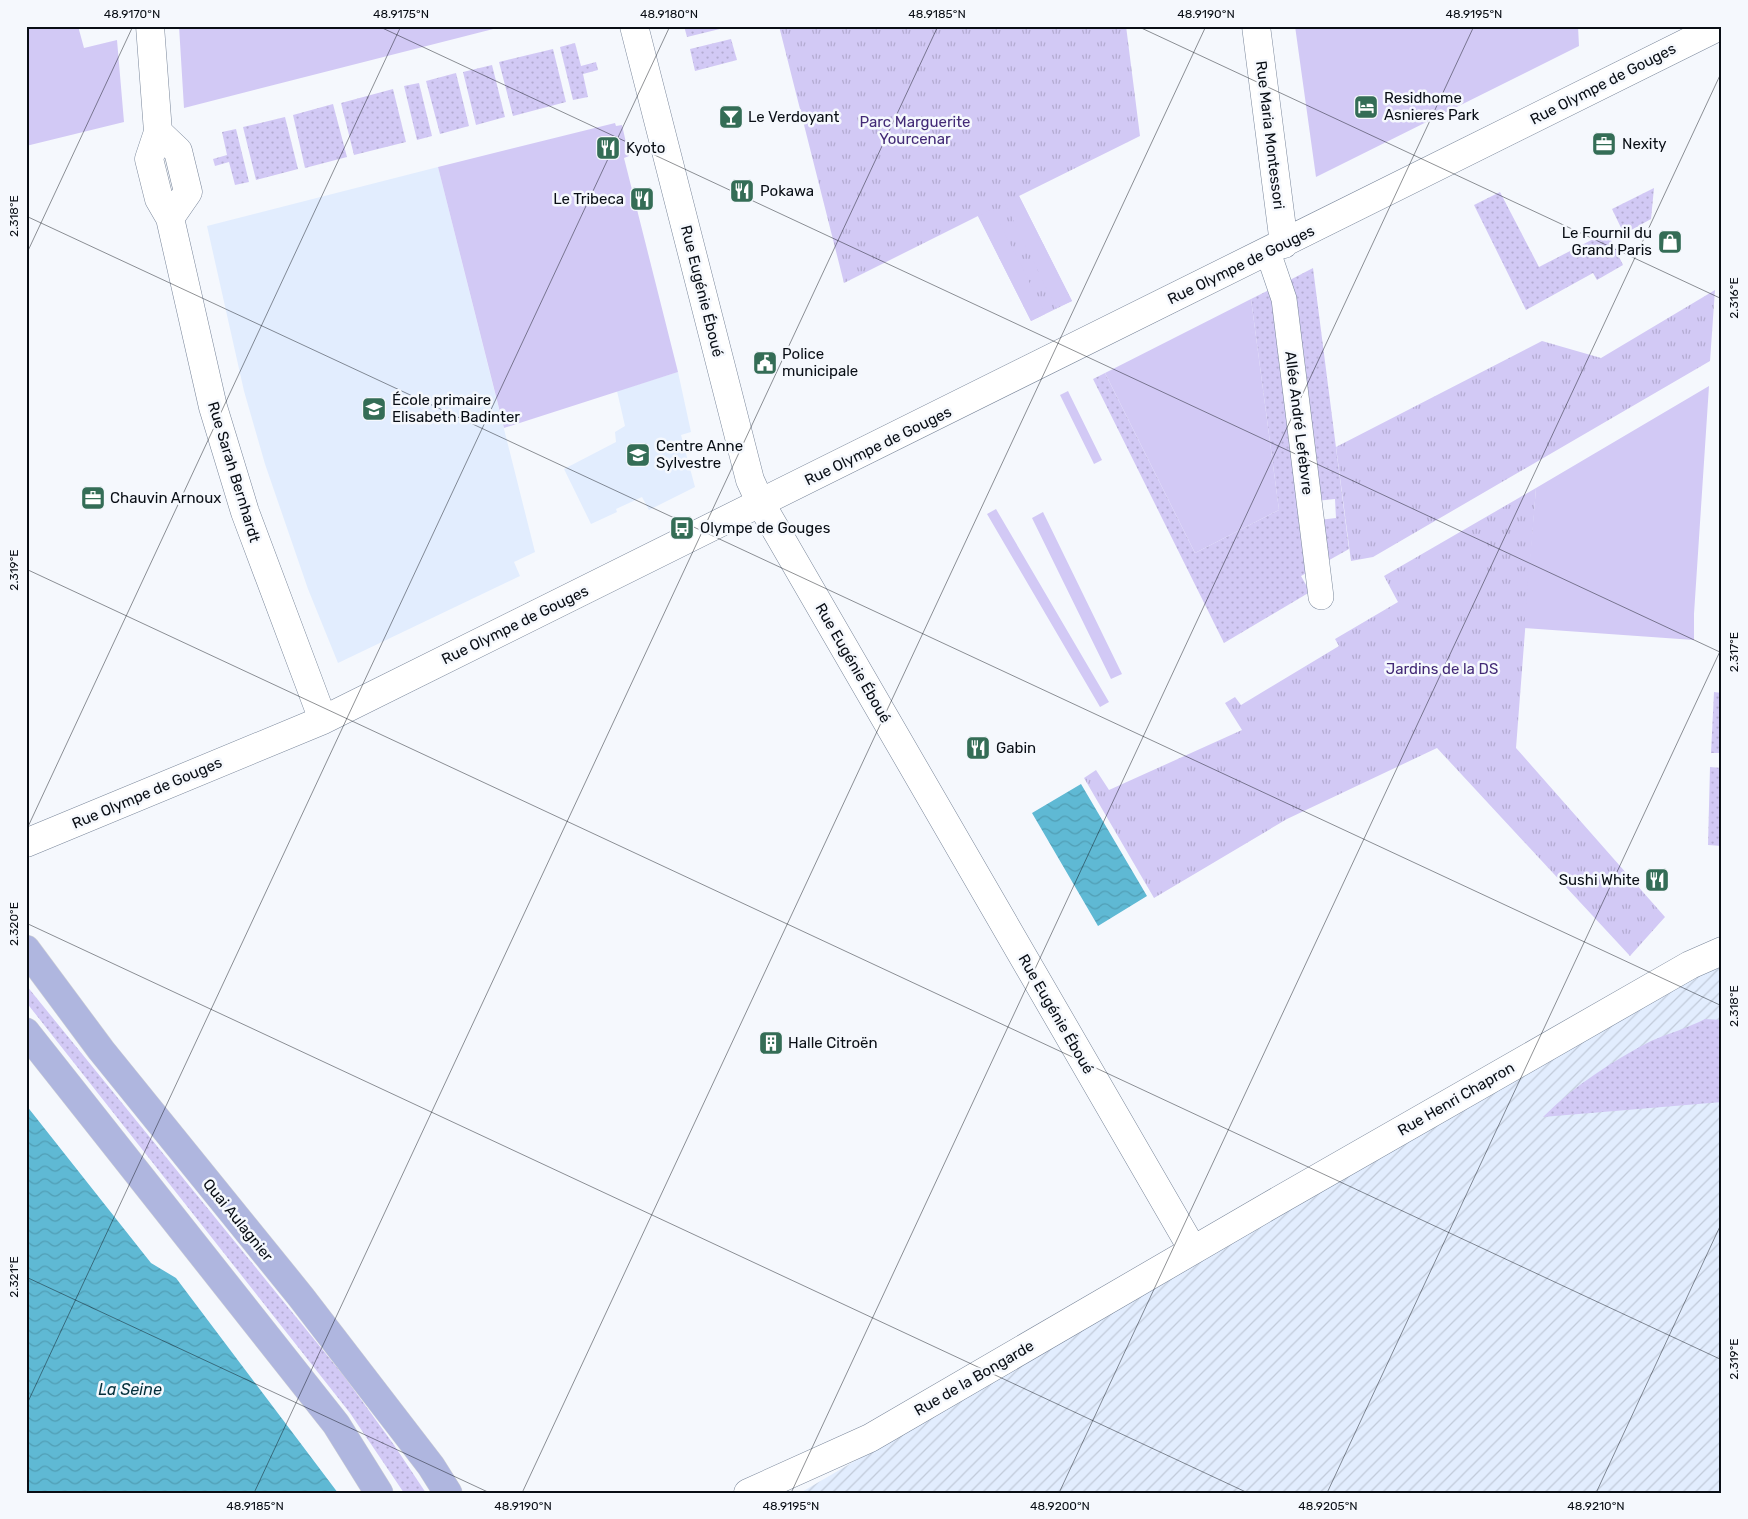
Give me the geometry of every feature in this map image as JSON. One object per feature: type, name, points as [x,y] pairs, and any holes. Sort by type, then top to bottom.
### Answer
[{"type":"main road","name":"Quai Aulagnier","points":[[26,949],[101,1050],[307,1305],[431,1466],[448,1493]]},
{"type":"main road","points":[[26,1032],[336,1424],[379,1493]]},
{"type":"street","name":"Rue Sarah Bernhardt","points":[[150,26],[158,132],[149,158],[159,199],[170,218],[213,407],[245,512],[323,720]]},
{"type":"street","name":"Rue Eugénie Éboué","points":[[634,26],[750,480],[761,504],[1192,1250]]},
{"type":"street","name":"Rue Maria Montessori","points":[[1256,26],[1276,248]]},
{"type":"street","name":"Rue Olympe de Gouges","points":[[26,843],[323,720],[1720,26]]},
{"type":"street","name":"Allée André Lefebvre","points":[[1276,248],[1321,596]]},
{"type":"street","name":"Rue Henri Chapron","points":[[1192,1250],[1690,965],[1719,952]]},
{"type":"street","name":"Rue de la Bongarde","points":[[748,1493],[870,1438],[1192,1250]]},
{"type":"shaded area","name":"École primaire Elisabeth Badinter","points":[[438,167],[535,552],[514,562],[520,576],[338,663],[308,589],[265,464],[244,391],[207,226]]},
{"type":"shaded area","name":"Centre Anne Sylvestre","points":[[678,372],[691,432],[681,435],[695,487],[649,510],[642,497],[616,509],[617,512],[591,524],[564,469],[616,442],[615,432],[625,426],[617,391]]},
{"type":"shaded area","points":[[1722,955],[1722,1493],[800,1493]]},
{"type":"green space","points":[[26,26],[78,26],[84,48],[117,40],[124,122],[26,146]]},
{"type":"green space","points":[[179,26],[505,26],[184,108]]},
{"type":"green space","points":[[684,26],[728,26],[728,27],[687,37]]},
{"type":"green space","name":"Parc Marguerite Yourcenar","points":[[779,26],[1126,26],[1140,136],[1019,196],[1072,301],[1031,321],[978,216],[844,283]]},
{"type":"green space","points":[[1295,26],[1578,26],[1579,46],[1316,177]]},
{"type":"green space","points":[[731,39],[737,60],[695,71],[690,49]]},
{"type":"green space","points":[[575,43],[581,66],[596,62],[598,70],[583,74],[588,97],[573,100],[560,47]]},
{"type":"green space","points":[[553,49],[566,102],[513,116],[499,62]]},
{"type":"green space","points":[[492,65],[505,117],[476,125],[463,72]]},
{"type":"green space","points":[[456,73],[469,126],[440,134],[426,81]]},
{"type":"green space","points":[[419,83],[432,136],[417,140],[404,86]]},
{"type":"green space","points":[[393,89],[406,142],[354,155],[341,103]]},
{"type":"green space","points":[[333,104],[347,157],[305,168],[293,115]]},
{"type":"green space","points":[[285,117],[298,169],[256,180],[243,127]]},
{"type":"green space","points":[[615,123],[616,126],[622,125],[629,156],[624,158],[678,372],[504,428],[438,167]]},
{"type":"green space","points":[[236,129],[249,182],[235,185],[229,162],[215,166],[213,159],[227,155],[222,132]]},
{"type":"green space","points":[[1654,188],[1651,219],[1624,234],[1612,209]]},
{"type":"green space","points":[[1500,192],[1539,267],[1607,232],[1623,265],[1597,280],[1593,273],[1526,310],[1474,205]]},
{"type":"green space","points":[[1019,196],[1072,301],[1056,308],[1005,203]]},
{"type":"green space","points":[[993,209],[1045,314],[1031,321],[978,216]]},
{"type":"green space","points":[[1313,268],[1349,549],[1324,563],[1319,520],[1336,518],[1335,499],[1316,501],[1288,281]]},
{"type":"green space","points":[[1271,289],[1312,570],[1301,576],[1310,592],[1224,643],[1093,379],[1105,373],[1195,553],[1279,510],[1251,299]]},
{"type":"green space","points":[[1715,290],[1710,361],[1373,557],[1351,561],[1336,447],[1542,341],[1601,358]]},
{"type":"green space","points":[[1251,299],[1279,510],[1195,553],[1105,373]]},
{"type":"green space","points":[[1709,386],[1694,614],[1694,640],[1524,628],[1536,488]]},
{"type":"green space","points":[[1068,391],[1102,460],[1094,464],[1060,395]]},
{"type":"green space","name":"Jardins de la DS","points":[[1536,488],[1516,748],[1665,917],[1630,956],[1437,748],[1287,819],[1154,898],[1084,778],[1096,770],[1109,790],[1242,730],[1225,703],[1235,697],[1241,705],[1339,646],[1335,639],[1398,602],[1384,576]]},
{"type":"green space","points":[[996,509],[1109,702],[1100,707],[987,514]]},
{"type":"green space","points":[[1043,512],[1122,674],[1111,679],[1032,518]]},
{"type":"green space","points":[[1714,692],[1722,693],[1722,753],[1711,753]]},
{"type":"green space","points":[[1710,767],[1722,768],[1722,846],[1708,845]]},
{"type":"green space","points":[[26,985],[344,1376],[426,1493],[404,1493],[350,1413],[26,1002]]},
{"type":"green space","points":[[1705,1019],[1722,1020],[1722,1102],[1543,1117],[1594,1075],[1622,1057],[1651,1041]]},
{"type":"water","points":[[1081,784],[1147,896],[1098,926],[1032,813]]},
{"type":"water","name":"La Seine","points":[[26,1105],[151,1263],[176,1278],[338,1493],[26,1493]]},
{"type":"place","name":"Residhome Asnieres Park","points":[[1366,107]]},
{"type":"place","name":"Le Verdoyant","points":[[731,117]]},
{"type":"place","name":"Nexity","points":[[1604,144]]},
{"type":"place","name":"Kyoto","points":[[608,148]]},
{"type":"place","name":"Pokawa","points":[[742,191]]},
{"type":"place","name":"Le Tribeca","points":[[642,199]]},
{"type":"place","name":"Le Fournil du Grand Paris","points":[[1670,242]]},
{"type":"place","name":"Police municipale","points":[[765,363]]},
{"type":"place","name":"École primaire Elisabeth Badinter","points":[[374,409]]},
{"type":"place","name":"Centre Anne Sylvestre","points":[[638,455]]},
{"type":"place","name":"Chauvin Arnoux","points":[[93,498]]},
{"type":"place","name":"Olympe de Gouges","points":[[682,528]]},
{"type":"place","name":"Gabin","points":[[978,748]]},
{"type":"place","name":"Sushi White","points":[[1657,880]]},
{"type":"place","name":"Halle Citroën","points":[[771,1043]]}]
